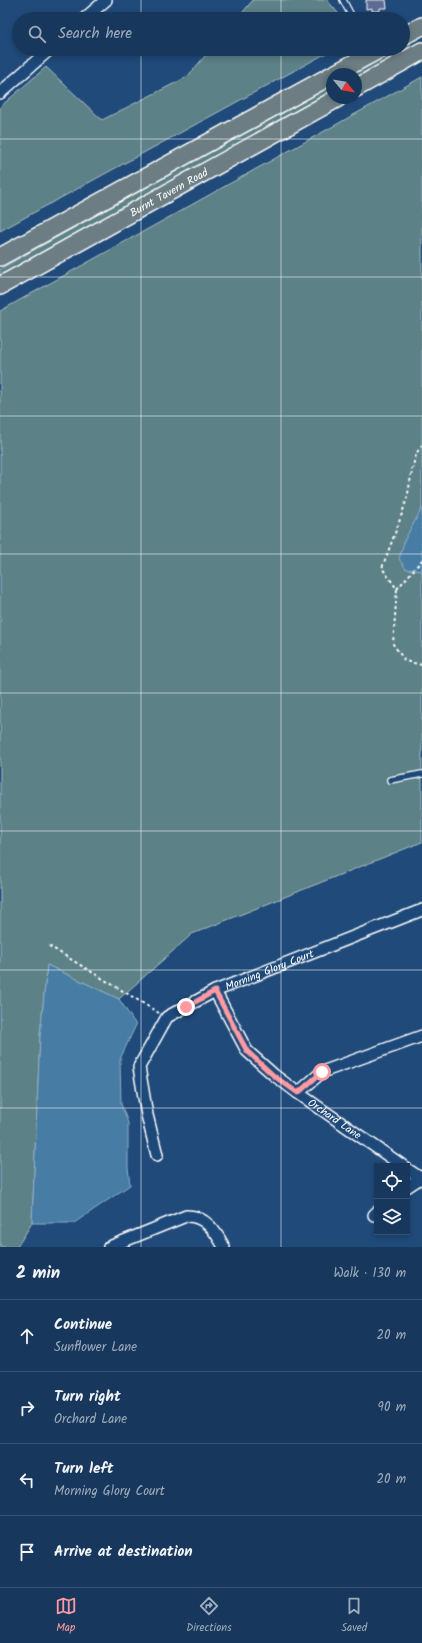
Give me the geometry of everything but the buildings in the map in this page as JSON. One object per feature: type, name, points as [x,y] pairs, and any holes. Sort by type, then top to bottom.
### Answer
[{"type":"main road","points":[[410,32],[422,26]]},
{"type":"main road","points":[[362,85],[422,51]]},
{"type":"main road","points":[[344,68],[363,56]]},
{"type":"main road","points":[[0,257],[326,79]]},
{"type":"main road","name":"Burnt Tavern Road","points":[[0,286],[327,104]]},
{"type":"street","points":[[92,12],[106,0]]},
{"type":"street","points":[[0,93],[42,56]]},
{"type":"street","name":"Morning Glory Court","points":[[167,1017],[215,991],[422,910]]},
{"type":"street","name":"Orchard Lane","points":[[215,991],[247,1051],[274,1076],[399,1163]]},
{"type":"street","points":[[157,1155],[147,1115],[139,1067],[167,1017]]},
{"type":"street","points":[[298,1093],[322,1072],[422,1036]]},
{"type":"street","points":[[410,1171],[421,1178],[410,1185]]},
{"type":"street","points":[[109,1247],[186,1216],[194,1216],[204,1221],[212,1229],[224,1247]]},
{"type":"lane","points":[[343,0],[349,12]]},
{"type":"lane","points":[[390,780],[422,774]]},
{"type":"path","points":[[397,589],[382,568],[407,500],[412,473],[419,449],[422,445]]},
{"type":"path","points":[[422,560],[397,589],[393,644],[404,661],[422,665]]},
{"type":"path","points":[[49,946],[167,1017]]},
{"type":"green space","points":[[253,0],[327,0],[337,12],[243,12]]},
{"type":"green space","points":[[205,56],[321,56],[0,231],[0,107],[46,67],[102,120],[187,77]]},
{"type":"green space","points":[[382,56],[401,56],[362,79],[362,68],[360,68]]},
{"type":"green space","points":[[422,77],[422,842],[192,934],[119,999],[47,965],[40,1036],[32,1223],[17,1247],[0,1247],[0,311]]},
{"type":"green space","points":[[326,87],[326,98],[0,280],[0,269]]},
{"type":"water","points":[[422,508],[422,571],[406,569],[399,559],[405,539]]},
{"type":"water","points":[[47,965],[119,999],[136,1025],[120,1059],[121,1104],[128,1123],[128,1168],[130,1185],[74,1223],[32,1223],[40,1036]]},
{"type":"route","points":[[186,1007],[215,991],[247,1051],[274,1076],[298,1093],[322,1072]]}]
